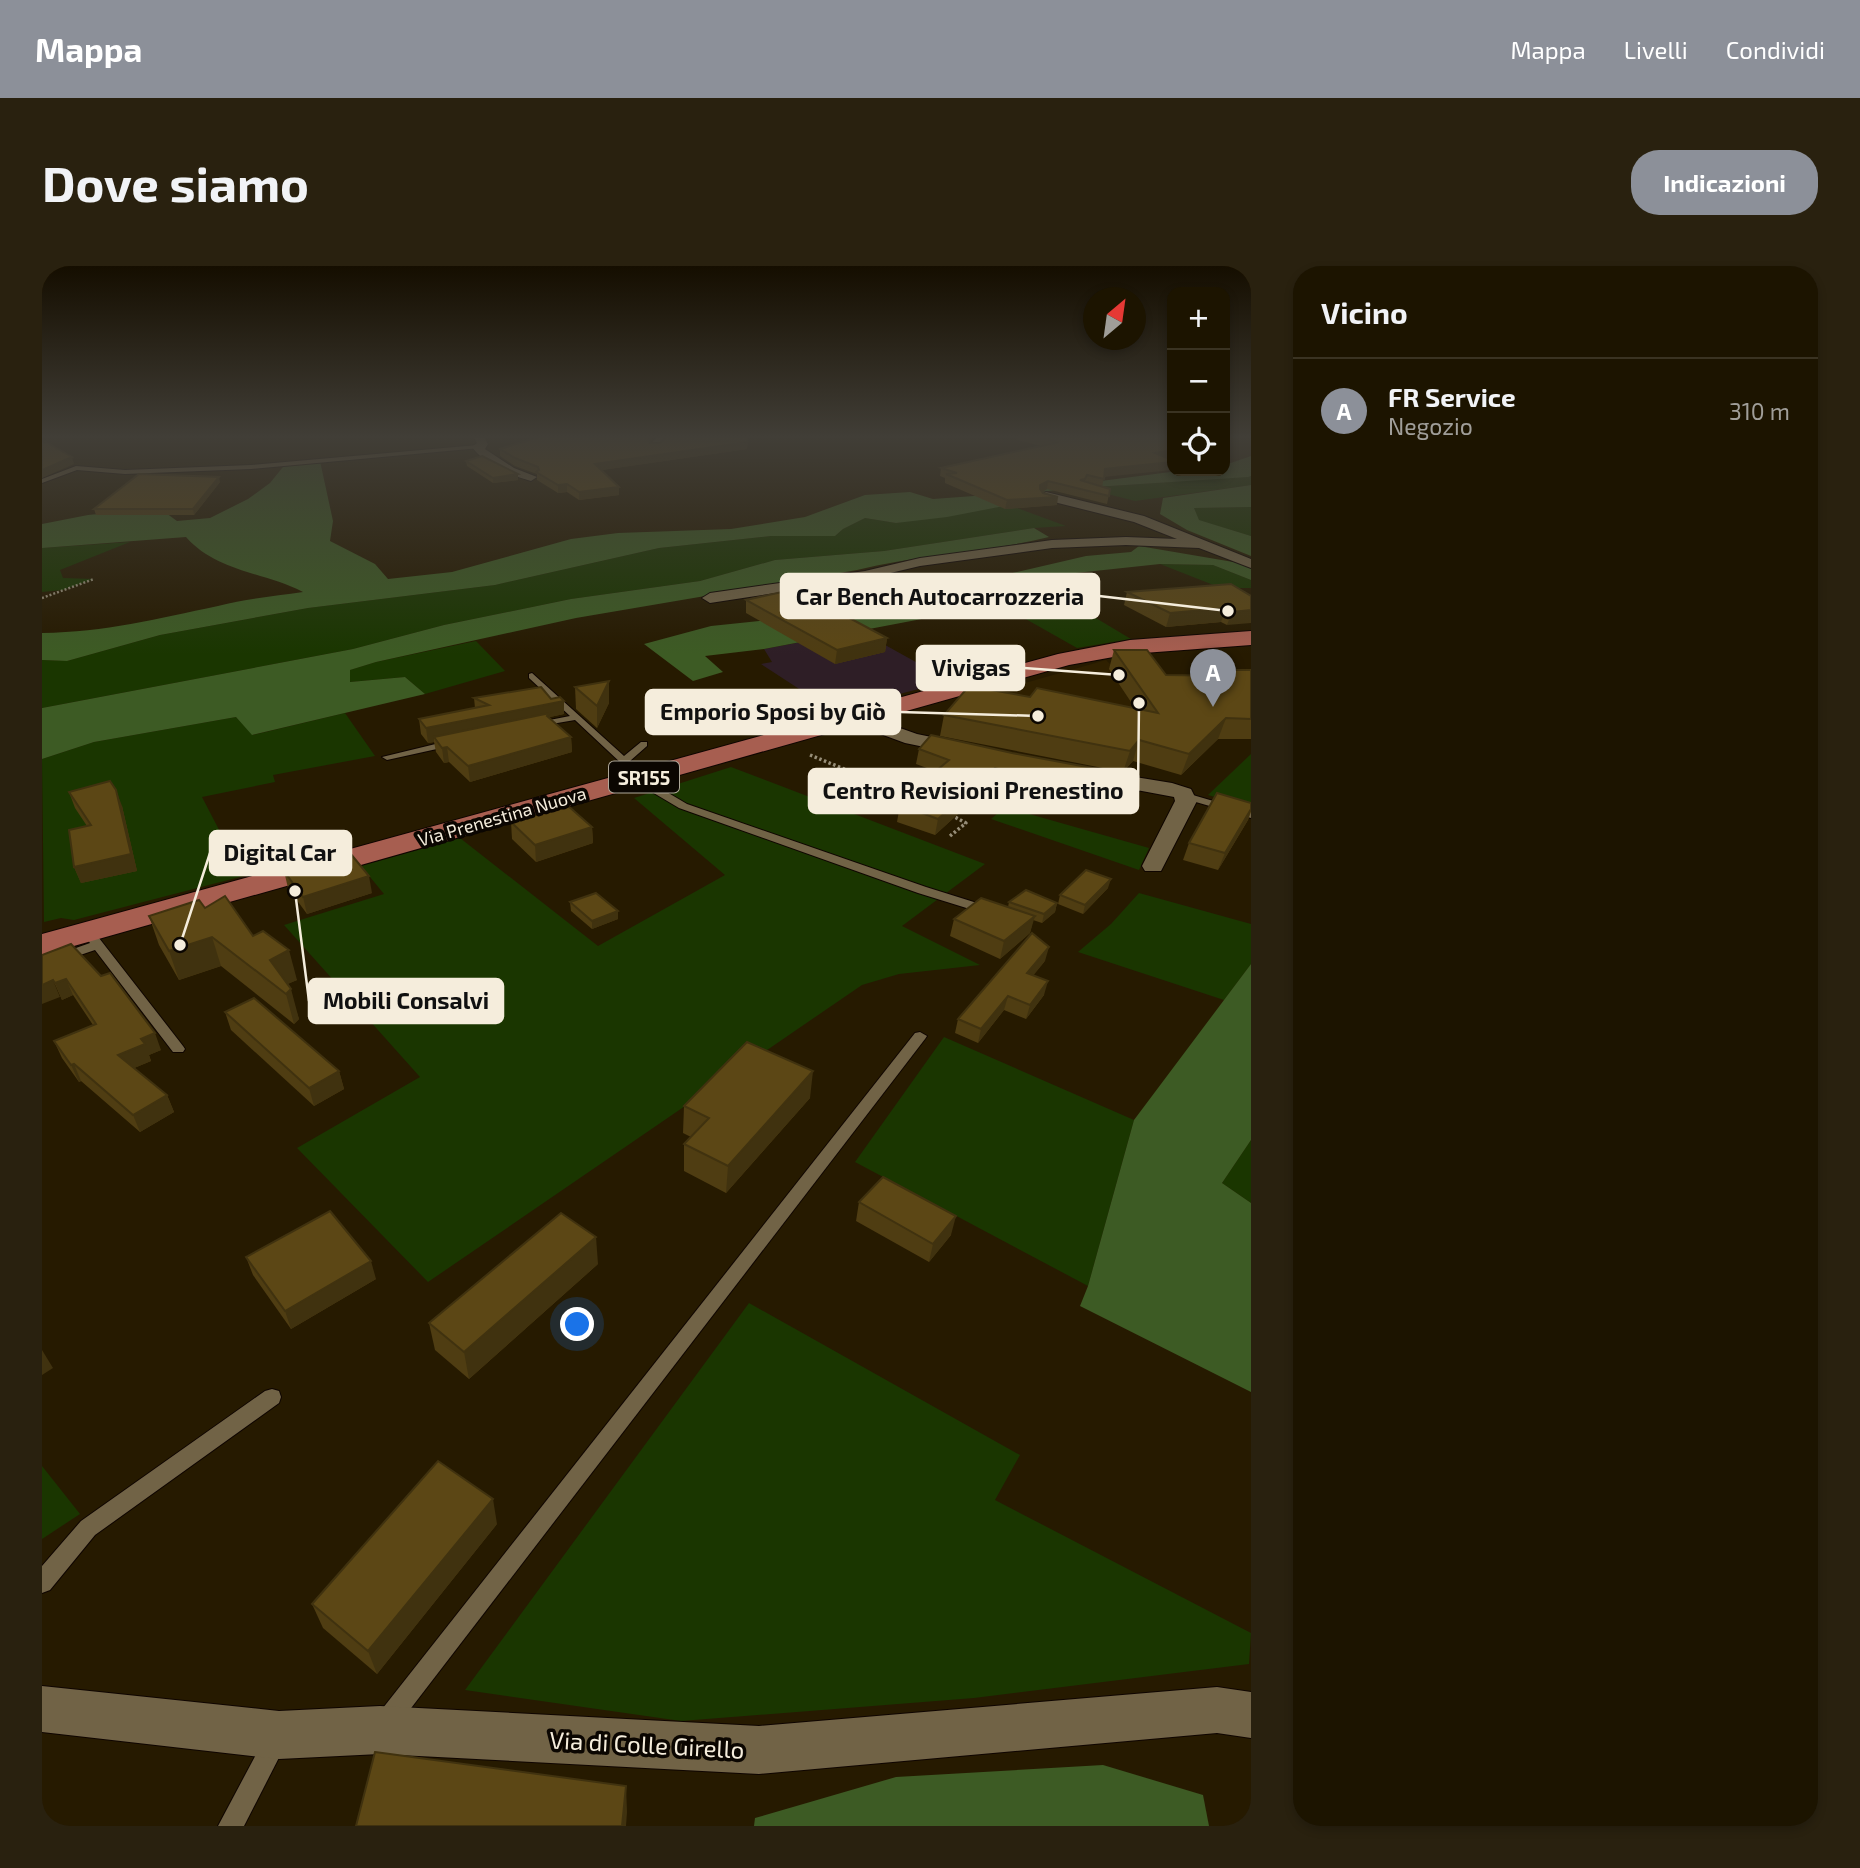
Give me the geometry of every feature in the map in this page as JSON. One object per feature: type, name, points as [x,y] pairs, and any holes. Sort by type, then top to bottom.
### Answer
[{"type":"main road","name":"Via Prenestina Nuova","points":[[42,945],[93,939],[633,769],[772,741],[855,718],[961,676],[1076,657],[1251,638]]},
{"type":"street","points":[[1098,509],[1131,517],[1251,564]]},
{"type":"street","points":[[710,598],[865,575],[920,562],[1052,544],[1104,541],[1201,544]]},
{"type":"street","points":[[855,718],[912,739],[976,752]]},
{"type":"street","points":[[1054,768],[1181,791],[1186,796],[1186,801],[1153,866]]},
{"type":"street","name":"Via di Colle Girello","points":[[42,1709],[279,1735],[380,1730],[759,1750],[1217,1710],[1251,1715]]},
{"type":"lane","points":[[532,676],[656,790],[683,806],[1002,915]]},
{"type":"lane","points":[[522,729],[576,717]]},
{"type":"lane","points":[[387,757],[468,740]]},
{"type":"lane","points":[[633,769],[644,744]]},
{"type":"lane","points":[[1186,796],[1251,816]]},
{"type":"lane","points":[[296,834],[316,868]]},
{"type":"lane","points":[[42,964],[93,939],[178,1049]]},
{"type":"lane","points":[[380,1730],[920,1036]]},
{"type":"lane","points":[[42,1582],[88,1528],[272,1397]]},
{"type":"lane","points":[[231,1826],[279,1735]]},
{"type":"path","points":[[42,598],[94,579]]},
{"type":"path","points":[[772,741],[920,800]]},
{"type":"path","points":[[943,811],[967,822],[950,836]]},
{"type":"shaded area","points":[[860,631],[923,666],[946,668],[950,681],[833,711],[761,664],[772,662],[764,649]]},
{"type":"shaded area","points":[[1106,660],[1201,730],[976,697]]},
{"type":"green space","points":[[160,509],[177,521],[210,518],[228,509],[330,509],[333,521],[330,541],[375,564],[388,579],[452,572],[571,539],[618,533],[731,529],[805,517],[827,509],[989,509],[896,523],[865,518],[835,536],[771,536],[659,548],[495,585],[308,608],[160,635],[67,661],[42,660],[42,633],[109,627],[239,601],[303,592],[226,565],[198,549],[186,537],[42,548],[42,524],[88,515]]},
{"type":"green space","points":[[985,509],[1019,509],[1066,526],[1034,528],[884,551],[775,560],[700,581],[571,599],[444,625],[353,649],[42,708],[42,660],[67,661],[160,635],[308,608],[495,585],[659,548],[771,536],[835,536],[865,518],[896,523]]},
{"type":"green space","points":[[1161,509],[1194,509],[1199,520],[1251,536],[1251,556],[1187,530],[1160,514]]},
{"type":"green space","points":[[1194,509],[1251,509],[1251,536],[1198,520]]},
{"type":"green space","points":[[1034,528],[1049,537],[576,618],[376,662],[350,670],[350,682],[405,677],[425,694],[252,735],[236,717],[94,742],[42,759],[42,708],[353,649],[444,625],[571,599],[700,581],[775,560],[884,551]]},
{"type":"green space","points":[[130,542],[60,570],[63,578],[94,579],[63,590],[42,592],[42,548]]},
{"type":"green space","points":[[1139,546],[1251,565],[1251,580],[1213,565],[1160,564],[1029,578],[972,588],[970,600],[948,614],[764,649],[705,656],[723,672],[693,681],[644,644],[711,626],[853,611],[888,602],[922,579],[978,581],[1086,556],[1131,552]]},
{"type":"green space","points":[[1160,564],[1213,565],[1251,580],[1251,588],[1221,588]]},
{"type":"green space","points":[[1029,578],[1131,639],[1077,648],[971,588]]},
{"type":"green space","points":[[476,641],[505,671],[425,694],[405,677],[350,682],[350,670]]},
{"type":"green space","points":[[345,713],[375,756],[273,775],[275,782],[202,797],[229,849],[286,836],[301,861],[74,920],[61,918],[44,922],[42,759],[94,742],[236,717],[253,735]]},
{"type":"green space","points":[[1251,754],[1251,808],[1208,795]]},
{"type":"green space","points":[[731,767],[985,864],[902,926],[980,965],[899,974],[862,985],[428,1282],[297,1148],[420,1077],[284,925],[384,894],[361,866],[460,838],[598,946],[725,875],[634,798]]},
{"type":"green space","points":[[1005,807],[1149,848],[1139,870],[991,819]]},
{"type":"green space","points":[[1139,893],[1251,924],[1251,964],[1224,1000],[1078,952],[1111,924]]},
{"type":"green space","points":[[1251,964],[1251,1140],[1222,1183],[1251,1203],[1251,1392],[1080,1306],[1088,1286],[1134,1120]]},
{"type":"green space","points":[[944,1037],[1134,1120],[1088,1286],[855,1162]]},
{"type":"green space","points":[[1251,1140],[1251,1203],[1222,1183]]},
{"type":"green space","points":[[749,1303],[1020,1455],[995,1500],[1251,1633],[1249,1664],[974,1698],[681,1721],[465,1690]]},
{"type":"green space","points":[[42,1466],[80,1514],[42,1539]]},
{"type":"green space","points":[[1103,1765],[1203,1795],[1209,1826],[754,1826],[755,1818],[896,1777]]},
{"type":"building","points":[[1231,584],[1251,596],[1251,610],[1232,612],[1226,608],[1170,613],[1127,592]]},
{"type":"building","points":[[795,589],[887,638],[837,650],[746,600]]},
{"type":"building","points":[[1114,650],[1147,650],[1166,675],[1231,676],[1226,670],[1251,670],[1251,719],[1226,718],[1189,754],[1139,740],[1130,751],[944,715],[969,686],[1030,697],[1037,688],[1158,713]]},
{"type":"building","points":[[609,681],[597,706],[575,687]]},
{"type":"building","points":[[541,687],[551,699],[560,697],[564,701],[426,728],[419,719],[489,705],[474,698]]},
{"type":"building","points":[[550,713],[547,716],[571,737],[468,766],[447,747],[442,748],[434,737]]},
{"type":"building","points":[[931,735],[1114,772],[1092,797],[995,768],[938,819],[900,805],[934,778],[929,777],[949,760],[919,749]]},
{"type":"building","points":[[110,781],[116,790],[131,854],[74,867],[69,830],[91,825],[69,792]]},
{"type":"building","points":[[1217,793],[1251,803],[1251,809],[1225,853],[1189,843]]},
{"type":"building","points":[[567,805],[592,827],[535,845],[511,822]]},
{"type":"building","points":[[350,853],[369,876],[303,897],[284,871]]},
{"type":"building","points":[[1086,870],[1111,879],[1085,905],[1060,895]]},
{"type":"building","points":[[1026,890],[1057,903],[1044,914],[1009,902]]},
{"type":"building","points":[[596,893],[618,911],[592,921],[570,902]]},
{"type":"building","points":[[225,896],[253,936],[263,931],[289,950],[270,960],[291,989],[286,994],[212,937],[169,951],[149,916],[199,900],[205,908]]},
{"type":"building","points":[[981,898],[1035,916],[1004,941],[954,919]]},
{"type":"building","points":[[1032,933],[1049,947],[1027,973],[1048,981],[1030,1005],[1008,996],[981,1029],[958,1019]]},
{"type":"building","points":[[71,944],[101,976],[110,973],[155,1033],[141,1039],[145,1044],[118,1055],[167,1095],[133,1115],[74,1064],[71,1065],[54,1041],[96,1024],[66,979],[55,983],[53,980],[42,985],[42,955]]},
{"type":"building","points":[[254,998],[339,1071],[309,1088],[225,1012]]},
{"type":"building","points":[[747,1042],[813,1071],[728,1166],[684,1144],[709,1118],[684,1106]]},
{"type":"building","points":[[883,1177],[956,1216],[933,1244],[859,1202]]},
{"type":"building","points":[[330,1211],[371,1261],[285,1311],[246,1257]]},
{"type":"building","points":[[561,1213],[596,1237],[464,1352],[429,1323]]},
{"type":"building","points":[[438,1461],[493,1499],[368,1651],[312,1604]]},
{"type":"building","points":[[375,1752],[626,1786],[622,1826],[356,1826]]},
{"type":"place","name":"Car Bench Autocarrozzeria","points":[[1228,611]]},
{"type":"place","name":"Vivigas","points":[[1119,675]]},
{"type":"place","name":"Centro Revisioni Prenestino","points":[[1139,703]]},
{"type":"place","name":"FR Service","points":[[1213,707]]},
{"type":"place","name":"Emporio Sposi by Giò","points":[[1038,716]]},
{"type":"place","name":"Mobili Consalvi","points":[[295,891]]},
{"type":"place","name":"Digital Car","points":[[180,945]]}]
